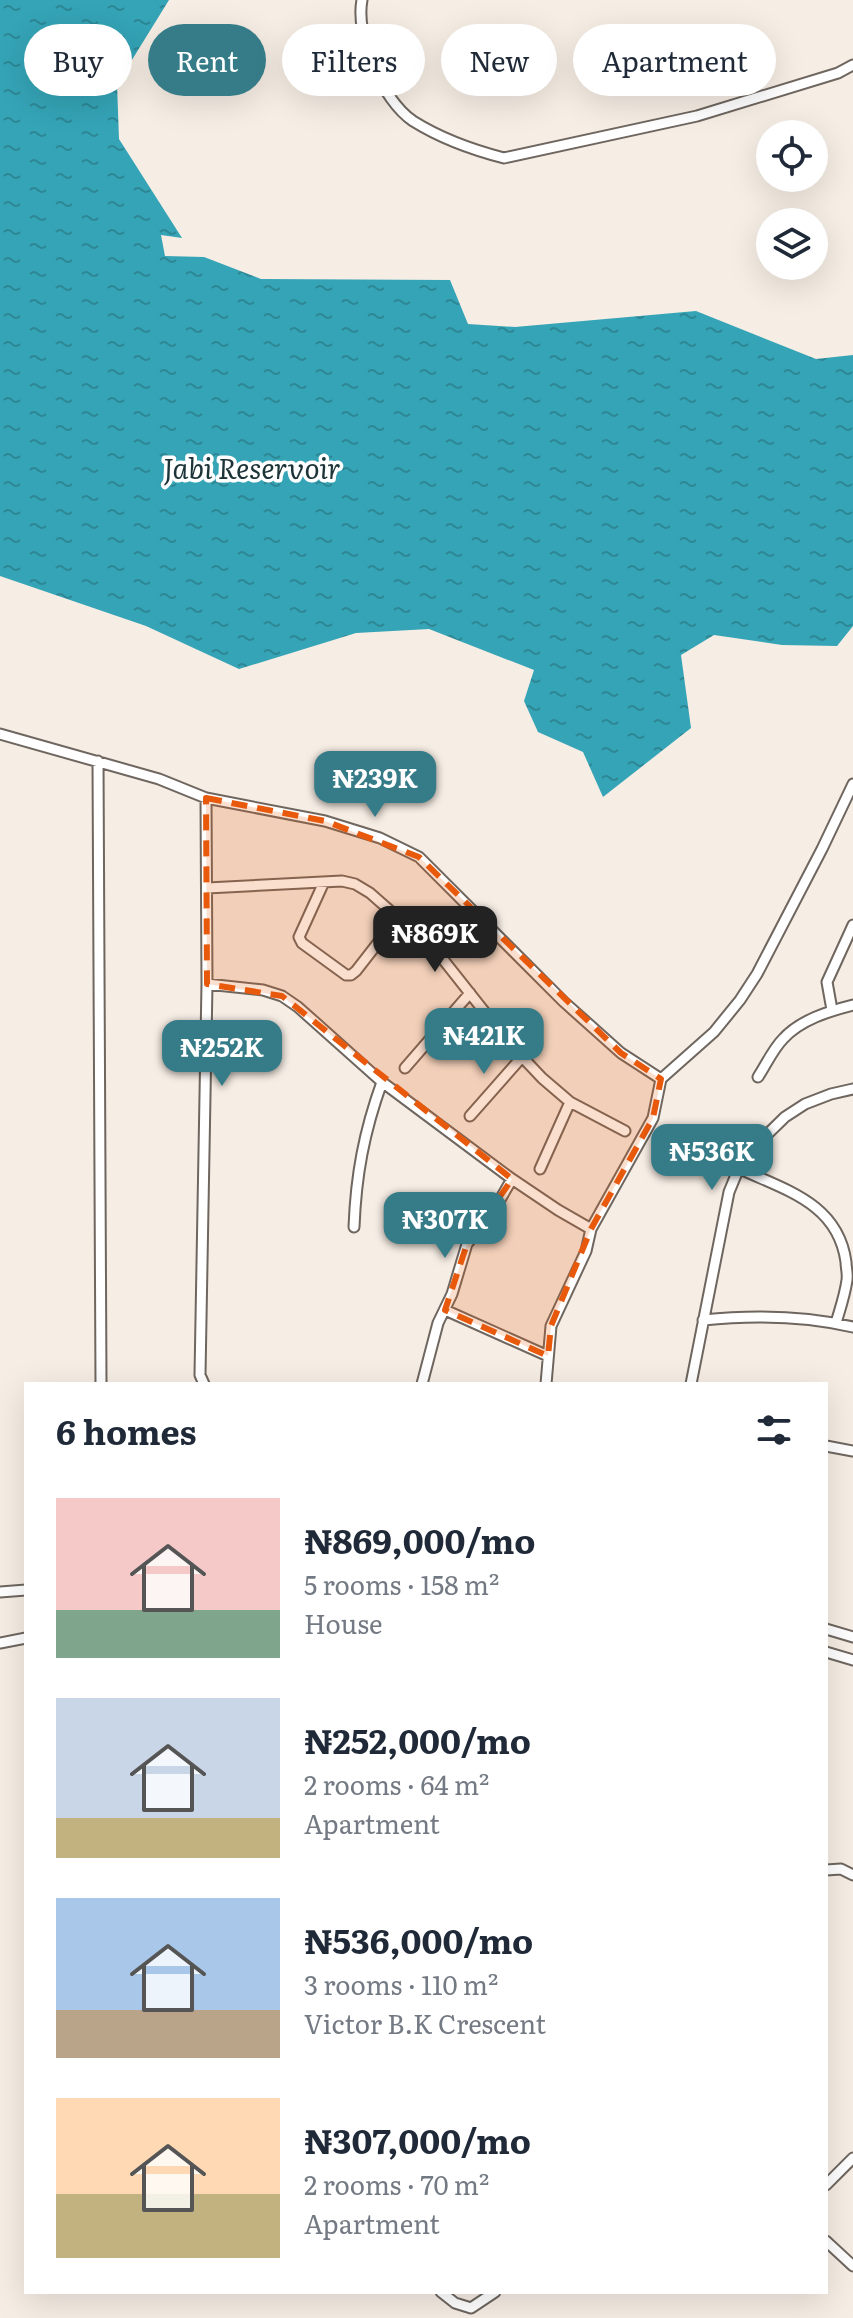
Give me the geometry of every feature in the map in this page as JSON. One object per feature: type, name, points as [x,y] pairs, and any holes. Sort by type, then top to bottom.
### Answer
[{"type":"street","points":[[362,0],[360,10],[366,51],[390,97],[411,120],[473,150],[504,158],[697,116],[838,73],[853,65]]},
{"type":"street","points":[[0,734],[159,779],[206,798],[325,821],[380,838],[419,857],[554,992],[621,1053],[661,1079]]},
{"type":"street","points":[[98,761],[101,1382]]},
{"type":"street","points":[[546,1382],[551,1326],[586,1251],[591,1229],[653,1118],[661,1079],[714,1032],[749,987],[853,784]]},
{"type":"street","points":[[203,1382],[200,1375],[207,984],[206,798]]},
{"type":"street","points":[[207,888],[342,881],[355,884],[370,893],[438,953],[522,1057],[570,1102],[625,1131]]},
{"type":"street","points":[[324,882],[299,937],[302,943],[346,975],[356,971],[398,917]]},
{"type":"street","points":[[832,1010],[827,982],[853,925]]},
{"type":"street","points":[[207,984],[263,990],[282,996],[382,1082],[512,1179],[591,1229]]},
{"type":"street","points":[[405,1068],[470,993]]},
{"type":"street","points":[[758,1077],[783,1040],[797,1027],[832,1010],[853,1005]]},
{"type":"street","points":[[470,1116],[522,1057]]},
{"type":"street","points":[[354,1227],[355,1189],[366,1126],[382,1082]]},
{"type":"street","points":[[691,1382],[729,1192],[743,1158],[785,1117],[805,1104],[853,1089]]},
{"type":"street","points":[[540,1169],[570,1102]]},
{"type":"street","points":[[738,1168],[808,1200],[824,1213],[837,1230],[844,1248],[848,1278],[836,1323]]},
{"type":"street","points":[[423,1382],[438,1323],[467,1244],[494,1210],[512,1179]]},
{"type":"street","points":[[445,1310],[548,1356]]},
{"type":"street","points":[[703,1320],[758,1316],[853,1327]]},
{"type":"street","points":[[828,1446],[853,1451]]},
{"type":"street","points":[[0,1592],[24,1590]]},
{"type":"street","points":[[828,1630],[853,1637]]},
{"type":"street","points":[[0,1643],[24,1638]]},
{"type":"street","points":[[828,1653],[853,1660]]},
{"type":"street","points":[[828,1870],[841,1869],[853,1875]]},
{"type":"street","points":[[828,2183],[853,2158]]},
{"type":"street","points":[[828,2243],[853,2266]]},
{"type":"street","points":[[444,2294],[455,2303],[471,2308]]},
{"type":"street","points":[[462,2318],[492,2294]]},
{"type":"highlighted area","points":[[206,798],[325,821],[419,857],[621,1053],[661,1079],[653,1118],[591,1229],[551,1326],[548,1356],[445,1310],[467,1244],[512,1179],[282,996],[207,984]]},
{"type":"water","name":"Jabi Reservoir","points":[[0,0],[169,0],[154,24],[148,24],[148,34],[132,60],[132,24],[24,24],[24,96],[117,96],[119,139],[182,238],[161,235],[165,256],[204,257],[261,279],[450,280],[468,324],[515,327],[696,311],[816,359],[853,355],[853,626],[837,646],[782,645],[714,635],[681,655],[691,728],[603,797],[583,752],[538,732],[524,701],[534,670],[429,629],[356,633],[239,669],[146,626],[0,576]]}]
